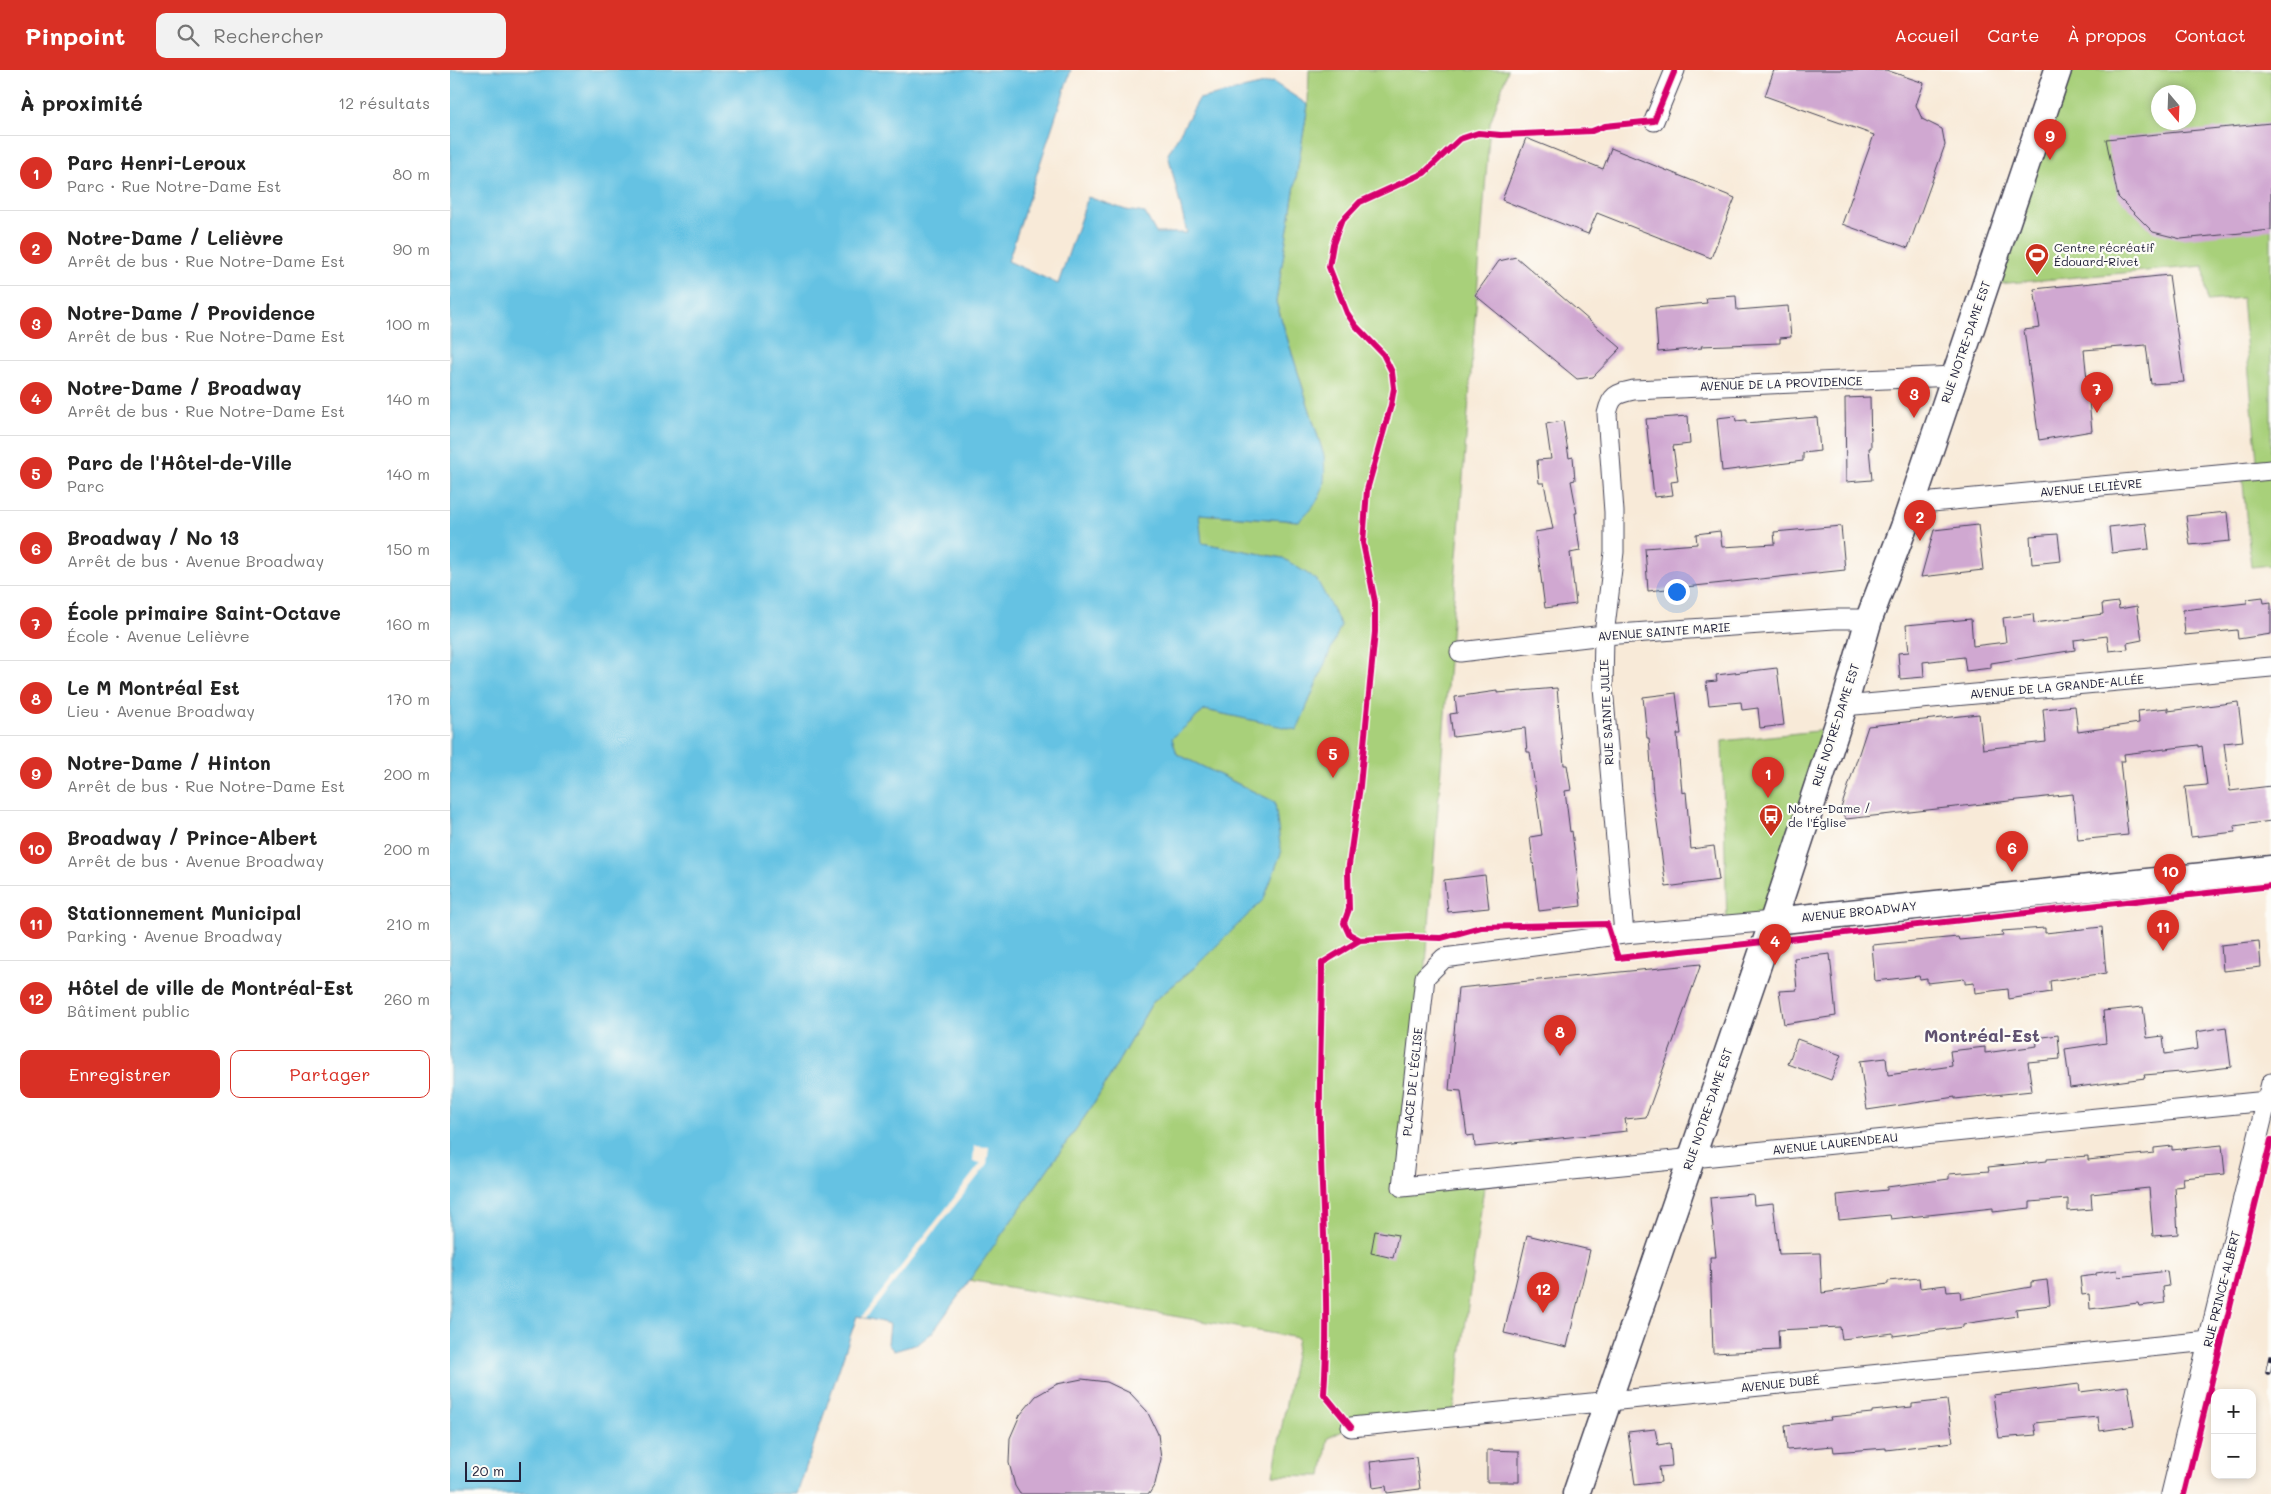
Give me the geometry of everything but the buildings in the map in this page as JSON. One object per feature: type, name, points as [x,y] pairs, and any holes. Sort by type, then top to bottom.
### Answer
[{"type":"main road","name":"RUE NOTRE-DAME EST","points":[[1576,1494],[1774,921],[1844,706],[1869,619],[1911,504],[2058,70]]},
{"type":"main road","name":"AVENUE BROADWAY","points":[[1774,921],[2271,869]]},
{"type":"street","points":[[1654,122],[1675,70]]},
{"type":"street","name":"AVENUE DE LA PROVIDENCE","points":[[1610,401],[1619,393],[1634,390],[1954,376]]},
{"type":"street","name":"RUE SAINTE JULIE","points":[[1610,401],[1607,414],[1614,512],[1614,552],[1604,636],[1603,687],[1624,934]]},
{"type":"street","name":"AVENUE LELIÈVRE","points":[[1911,504],[2271,470]]},
{"type":"street","name":"AVENUE SAINTE MARIE","points":[[1460,652],[1604,636],[1834,619],[1869,619]]},
{"type":"street","name":"AVENUE DE LA GRANDE-ALLÉE","points":[[1844,706],[2271,667]]},
{"type":"street","name":"AVENUE BROADWAY","points":[[1424,977],[1444,958],[1624,934],[1774,921]]},
{"type":"street","name":"PLACE DE L'ÉGLISE","points":[[1402,1187],[1424,977]]},
{"type":"street","name":"AVENUE LAURENDEAU","points":[[1402,1187],[1691,1158],[2269,1092]]},
{"type":"street","name":"RUE PRINCE-ALBERT","points":[[2171,1494],[2269,1092]]},
{"type":"street","name":"AVENUE DUBÉ","points":[[1351,1427],[2209,1341]]},
{"type":"green space","points":[[1309,70],[1508,70],[1490,123],[1425,977],[1402,1186],[1485,1180],[1453,1416],[1351,1427],[1328,1438],[1322,1476],[1273,1475],[1298,1338],[969,1280],[1095,1102],[1152,1003],[1196,966],[1275,802],[1177,754],[1171,738],[1205,710],[1297,729],[1283,558],[1201,543],[1199,514],[1299,521],[1324,456],[1276,302],[1308,105]]},
{"type":"green space","name":"Centre récréatif Édouard-Rivet","points":[[2058,70],[2271,70],[2271,565],[2251,567],[2242,473],[2258,471],[2242,298],[2207,301],[2204,266],[1985,285]]},
{"type":"green space","points":[[1836,729],[1773,921],[1727,925],[1722,741]]},
{"type":"water","points":[[450,70],[1071,70],[1008,261],[1058,284],[1088,197],[1126,210],[1145,213],[1156,233],[1187,233],[1168,154],[1199,99],[1273,82],[1308,105],[1276,302],[1324,456],[1323,486],[1318,499],[1299,521],[1199,514],[1202,543],[1283,558],[1317,580],[1341,625],[1297,730],[1205,710],[1172,738],[1177,754],[1275,802],[1281,853],[1264,899],[1196,966],[1152,1003],[1095,1102],[933,1332],[918,1344],[894,1351],[888,1344],[890,1324],[857,1316],[797,1494],[450,1494]]},
{"type":"pier","points":[[974,1146],[989,1147],[987,1165],[866,1318],[862,1317],[981,1163],[973,1162]]},
{"type":"railway","points":[[2268,1372],[2271,1357]]},
{"type":"cycle path","points":[[1360,940],[1349,934],[1344,923],[1349,909],[1348,872],[1360,786],[1375,632],[1375,602],[1363,543],[1367,490],[1394,388],[1392,372],[1383,354],[1355,325],[1347,313],[1329,267],[1333,244],[1341,222],[1360,202],[1424,173],[1460,139],[1478,133],[1501,135],[1592,131],[1605,126],[1654,121],[1675,70]]},
{"type":"cycle path","points":[[1351,1427],[1324,1394],[1326,1294],[1320,1106],[1322,963],[1360,940],[1410,937],[1441,938],[1481,927],[1607,924],[1618,958],[2271,886]]},
{"type":"cycle path","points":[[2184,1494],[2271,1140]]},
{"type":"place","name":"Notre-Dame / Hinton","points":[[2050,160]]},
{"type":"place","name":"Centre récréatif Édouard-Rivet","points":[[2037,276]]},
{"type":"place","name":"École primaire Saint-Octave","points":[[2097,413]]},
{"type":"place","name":"Notre-Dame / Providence","points":[[1914,418]]},
{"type":"place","name":"Notre-Dame / Lelièvre","points":[[1920,541]]},
{"type":"place","name":"Parc de l'Hôtel-de-Ville","points":[[1333,778]]},
{"type":"place","name":"Parc Henri-Leroux","points":[[1768,798]]},
{"type":"place","name":"Notre-Dame / de l'Église","points":[[1771,837]]},
{"type":"place","name":"Broadway / No 13","points":[[2012,872]]},
{"type":"place","name":"Broadway / Prince-Albert","points":[[2170,895]]},
{"type":"place","name":"Stationnement Municipal","points":[[2163,951]]},
{"type":"place","name":"Notre-Dame / Broadway","points":[[1775,965]]},
{"type":"place","name":"Le M Montréal Est","points":[[1560,1056]]},
{"type":"place","name":"Hôtel de ville de Montréal-Est","points":[[1543,1313]]},
{"type":"district","name":"Montréal-Est","points":[[1982,1036]]}]
